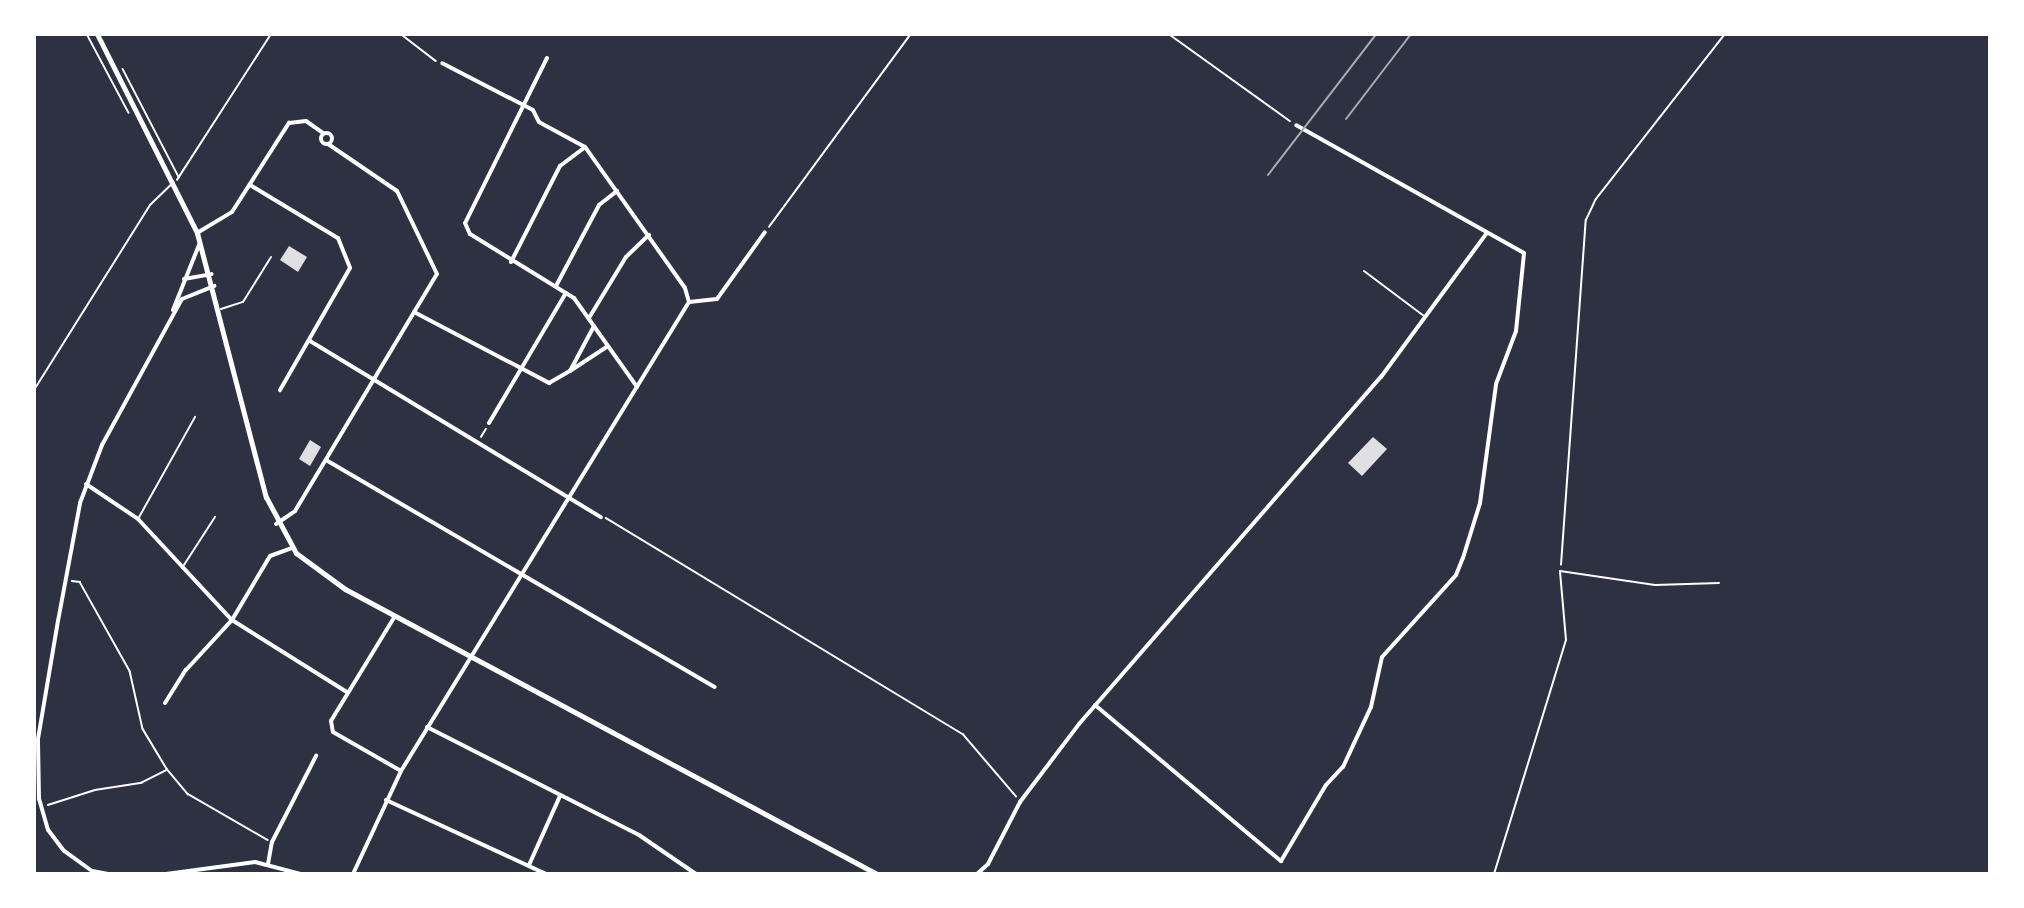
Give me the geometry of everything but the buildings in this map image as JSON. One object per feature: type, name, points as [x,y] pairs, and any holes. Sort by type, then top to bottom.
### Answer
[{"type":"main road","points":[[97,34],[174,182],[199,236],[212,274],[276,524],[292,548],[323,576],[877,873]]},
{"type":"street","points":[[547,58],[465,223],[470,234],[511,262],[566,293],[589,318],[637,387]]},
{"type":"street","points":[[442,63],[536,112],[539,122],[585,147],[649,235],[689,302]]},
{"type":"street","points":[[108,873],[91,872],[64,851],[48,830],[37,779],[38,739],[66,580],[86,484],[172,314],[199,236],[223,220],[250,185],[290,123],[306,121],[332,137],[328,144]]},
{"type":"street","points":[[1095,705],[1281,861],[1326,785],[1343,767],[1371,707],[1382,657],[1456,575],[1480,503],[1496,384],[1516,331],[1524,253],[1486,234],[1296,124]]},
{"type":"street","points":[[276,524],[295,511],[437,274],[397,191],[321,140],[323,133]]},
{"type":"street","points":[[511,262],[560,166],[585,147]]},
{"type":"street","points":[[250,185],[338,238],[349,261],[348,275],[280,390]]},
{"type":"street","points":[[556,286],[599,205],[617,191]]},
{"type":"street","points":[[689,302],[717,298],[765,232]]},
{"type":"street","points":[[977,873],[988,864],[1020,802],[1095,705],[1373,386],[1486,234]]},
{"type":"street","points":[[589,318],[626,257],[649,235]]},
{"type":"street","points":[[184,279],[212,274]]},
{"type":"street","points":[[172,314],[187,294],[215,286]]},
{"type":"street","points":[[489,423],[566,293]]},
{"type":"street","points":[[352,873],[401,771],[689,302]]},
{"type":"street","points":[[414,312],[549,382],[608,346]]},
{"type":"street","points":[[570,371],[594,326]]},
{"type":"street","points":[[310,341],[601,517]]},
{"type":"street","points":[[326,460],[715,687]]},
{"type":"street","points":[[86,484],[138,519],[232,620],[347,692]]},
{"type":"street","points":[[165,703],[186,670],[232,620],[270,555],[292,548]]},
{"type":"street","points":[[395,616],[331,721],[333,732],[401,771]]},
{"type":"street","points":[[427,727],[639,836],[696,873]]},
{"type":"street","points":[[268,864],[272,843],[316,756]]},
{"type":"street","points":[[529,865],[560,796]]},
{"type":"street","points":[[386,800],[546,873]]},
{"type":"street","points":[[166,873],[218,866],[268,864],[301,873]]},
{"type":"street","points":[[218,866],[219,873]]},
{"type":"lane","points":[[34,390],[150,205],[174,182]]},
{"type":"lane","points":[[221,309],[243,302],[271,257]]},
{"type":"lane","points":[[1364,271],[1425,316]]},
{"type":"lane","points":[[138,519],[195,417]]},
{"type":"lane","points":[[182,567],[214,517]]},
{"type":"lane","points":[[1494,873],[1566,640],[1560,571],[1655,585],[1719,583]]},
{"type":"path","points":[[87,34],[131,118]]},
{"type":"path","points":[[122,66],[180,177],[270,34]]},
{"type":"path","points":[[402,34],[424,56],[442,63]]},
{"type":"path","points":[[765,232],[911,34]]},
{"type":"path","points":[[1169,34],[1296,124]]},
{"type":"path","points":[[1560,571],[1586,220],[1596,200],[1725,34]]},
{"type":"path","points":[[478,441],[489,423]]},
{"type":"path","points":[[601,517],[963,734],[1020,802]]},
{"type":"path","points":[[66,580],[80,582],[130,671],[143,729],[167,769],[188,794],[272,843]]},
{"type":"path","points":[[48,805],[94,789],[141,783],[167,769]]},
{"type":"railway","points":[[1268,175],[1376,34]]},
{"type":"railway","points":[[1346,119],[1411,34]]}]
